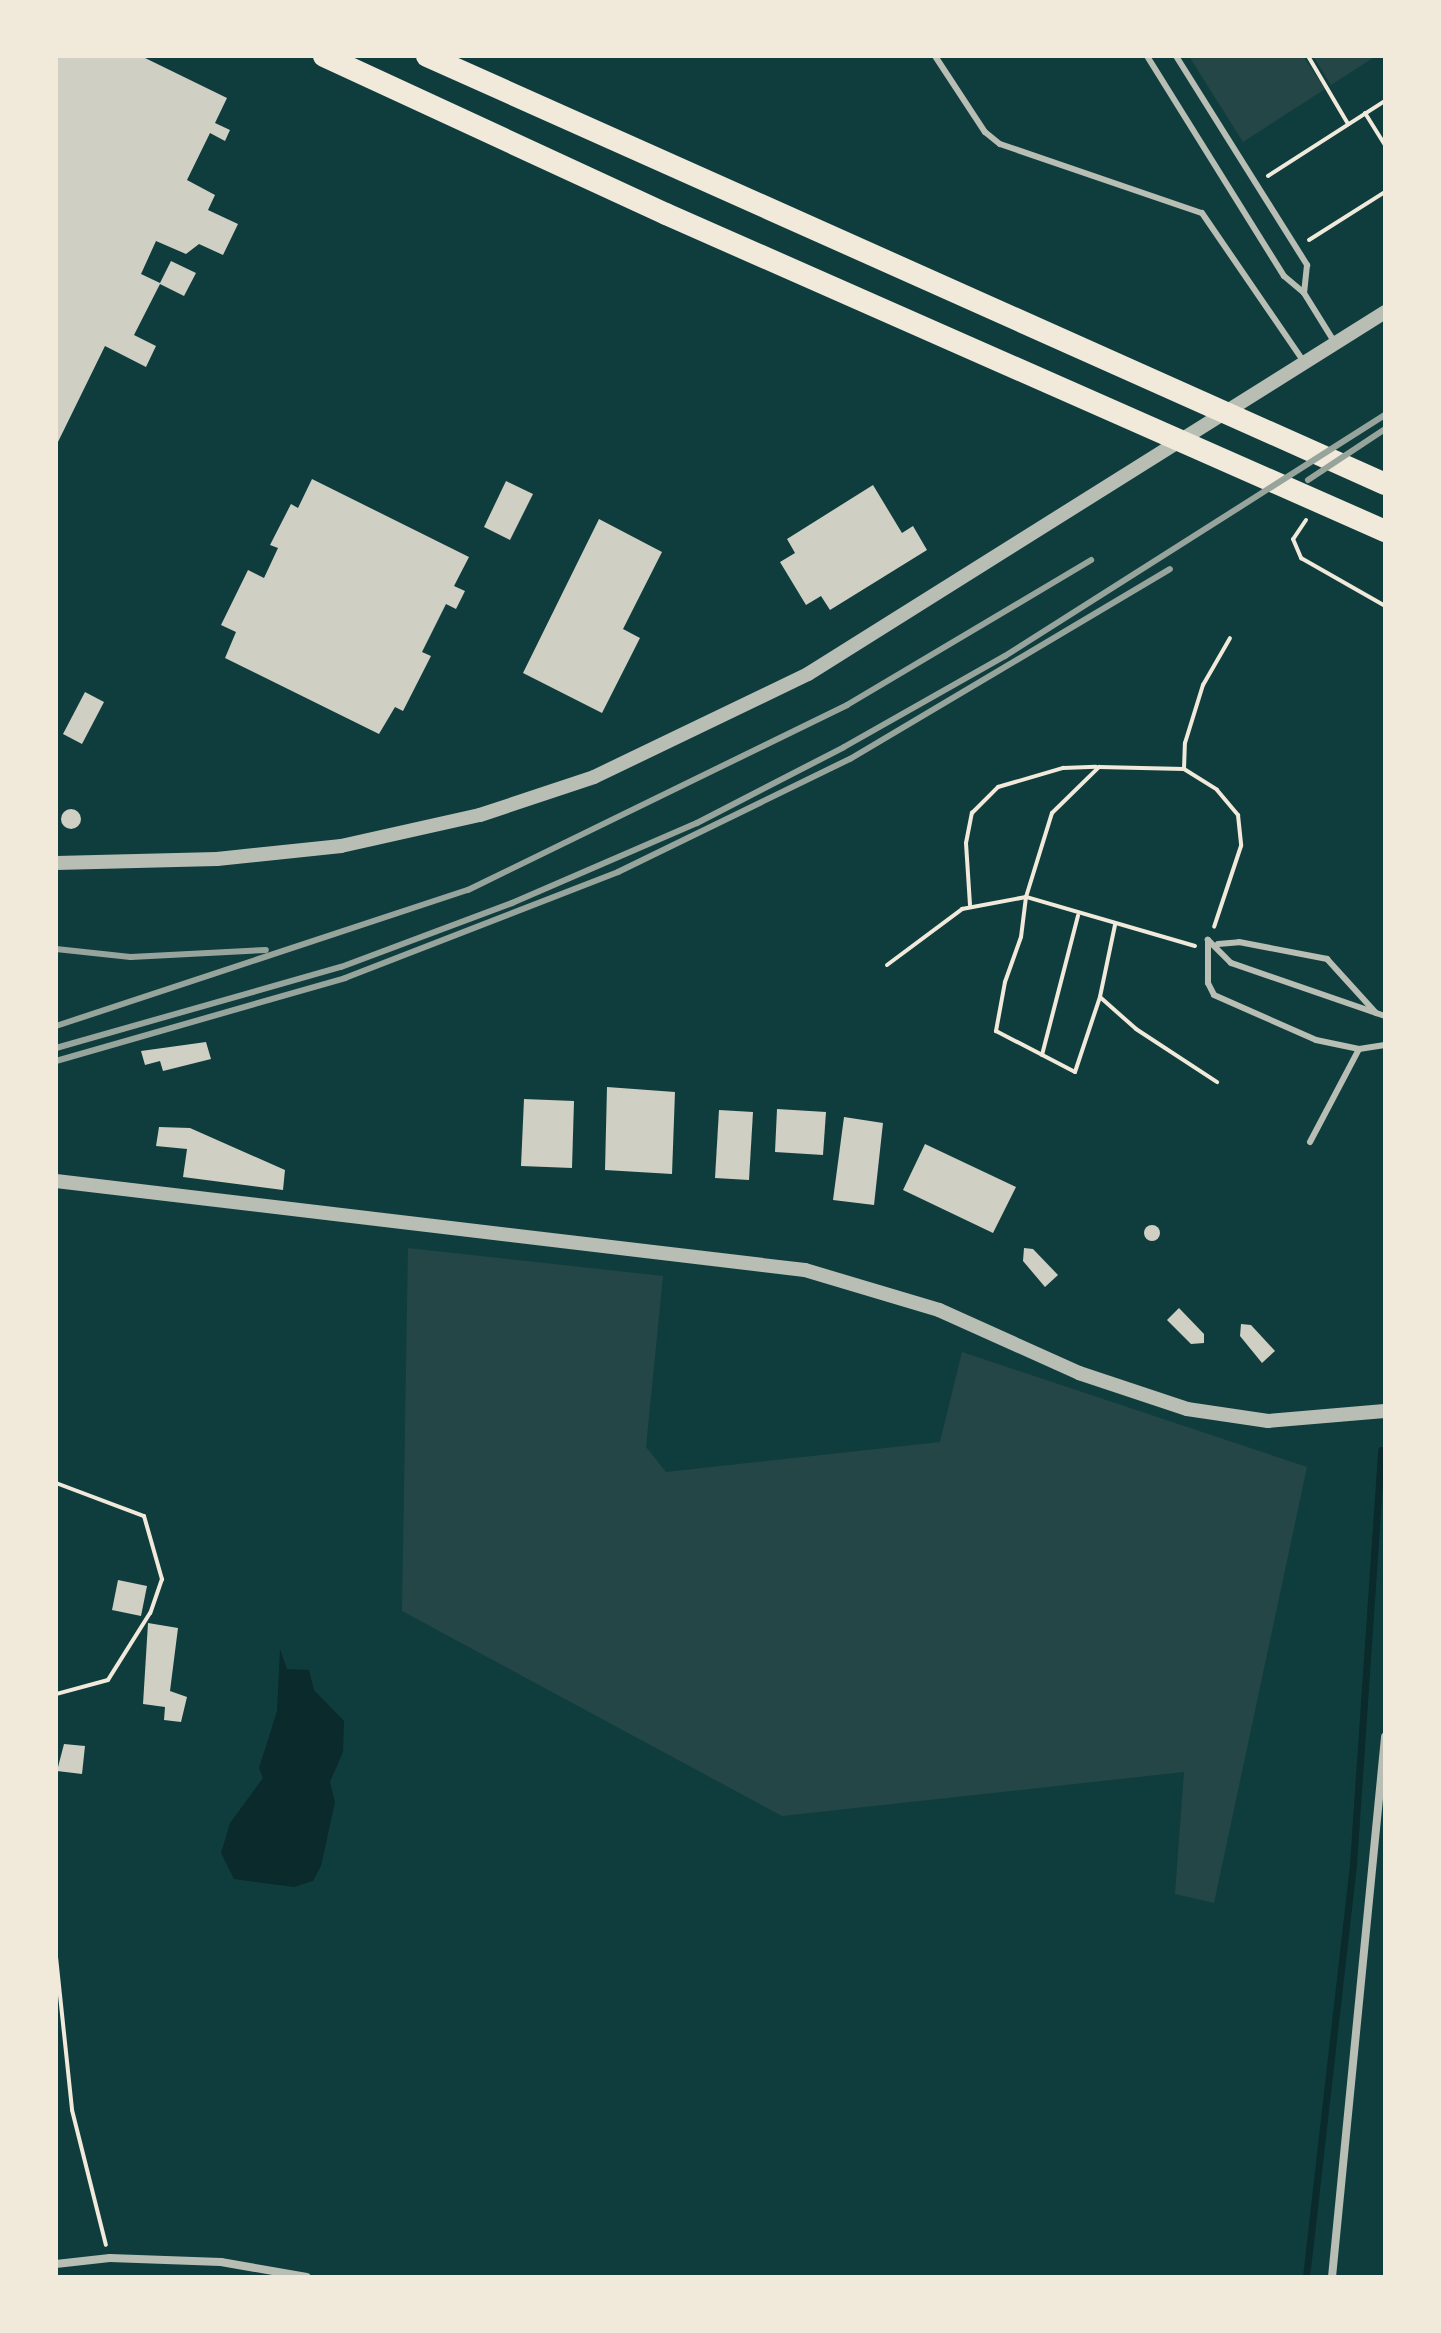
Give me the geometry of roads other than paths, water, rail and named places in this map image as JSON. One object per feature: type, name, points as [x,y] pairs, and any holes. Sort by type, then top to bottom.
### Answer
[{"type":"highway","points":[[324,56],[666,214],[1378,528]]},
{"type":"highway","points":[[427,56],[665,165],[1143,374],[1385,484]]},
{"type":"street","points":[[56,863],[217,859],[353,844],[480,815],[594,777],[667,747],[808,674],[1385,312]]},
{"type":"street","points":[[56,1181],[805,1270],[939,1310],[1079,1373],[1187,1409],[1268,1421],[1385,1411]]},
{"type":"street","points":[[1332,2277],[1385,1737]]},
{"type":"street","points":[[56,2264],[110,2258],[221,2262],[307,2277]]},
{"type":"lane","points":[[935,56],[985,132],[1000,144],[1202,213],[1306,364]]},
{"type":"lane","points":[[1147,56],[1284,276],[1304,293],[1335,344]]},
{"type":"lane","points":[[1176,56],[1307,265],[1304,293]]},
{"type":"lane","points":[[1376,1013],[1327,959],[1239,942],[1218,944],[1208,940],[1208,983],[1214,995],[1316,1040],[1359,1049],[1385,1045]]},
{"type":"lane","points":[[1218,944],[1231,963],[1385,1016]]},
{"type":"lane","points":[[1310,1142],[1359,1049]]},
{"type":"waterway","points":[[1306,2277],[1353,1864],[1381,1450]]},
{"type":"railway","points":[[56,1048],[341,967],[512,903],[697,823],[844,747],[1005,656],[1385,415]]},
{"type":"railway","points":[[1308,480],[1385,429]]},
{"type":"railway","points":[[56,1026],[468,890],[847,705],[1091,560]]},
{"type":"railway","points":[[56,1061],[345,978],[618,872],[850,759],[1170,569]]},
{"type":"railway","points":[[56,949],[131,957],[266,950]]}]
